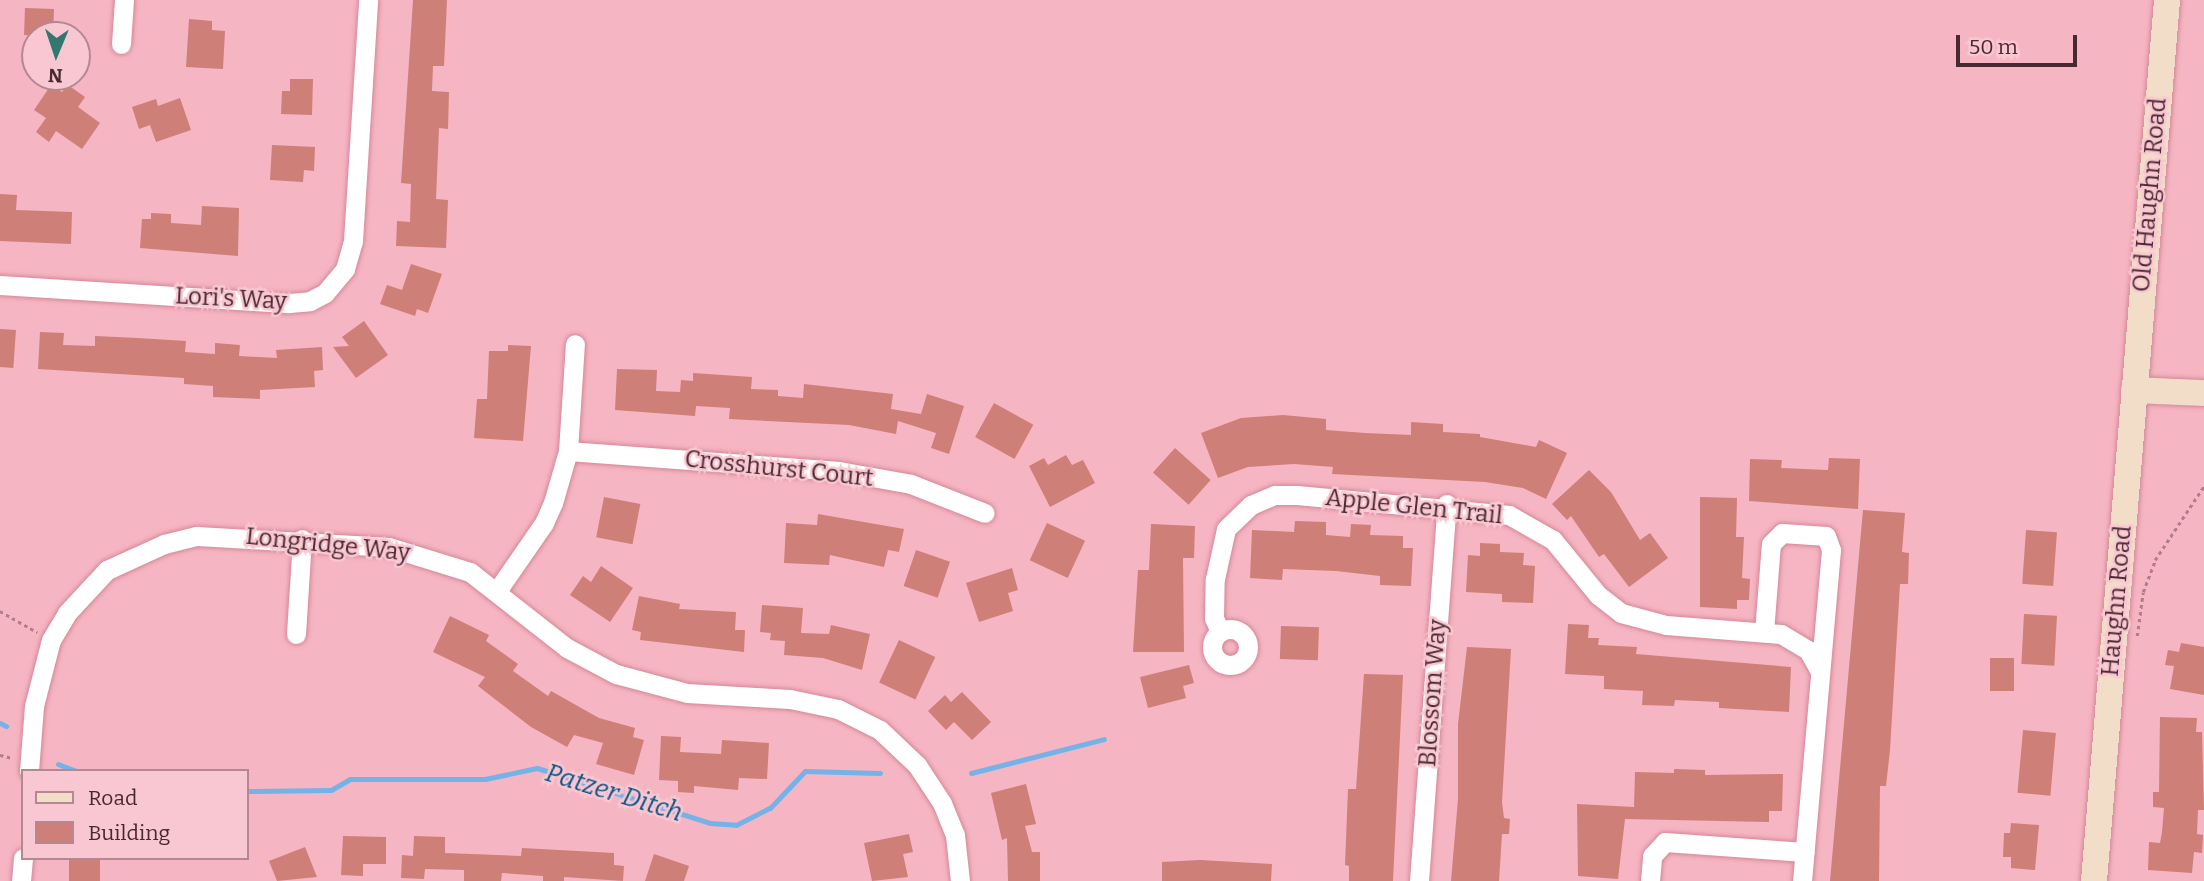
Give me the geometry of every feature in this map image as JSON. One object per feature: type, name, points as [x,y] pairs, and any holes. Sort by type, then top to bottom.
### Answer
[{"type":"street","points":[[121,44],[124,0]]},
{"type":"street","name":"Lori's Way","points":[[0,285],[289,303],[310,301],[326,293],[345,269],[353,242],[368,0]]},
{"type":"street","name":"Old Haughn Road","points":[[2134,390],[2166,0]]},
{"type":"street","points":[[497,591],[544,523],[568,450],[575,344]]},
{"type":"street","points":[[2134,390],[2204,393]]},
{"type":"street","name":"Haughn Road","points":[[2094,881],[2134,390]]},
{"type":"street","name":"Crosshurst Court","points":[[568,450],[839,471],[911,484],[985,513]]},
{"type":"street","name":"Apple Glen Trail","points":[[1220,632],[1214,618],[1218,550],[1230,523],[1251,505],[1275,495],[1447,506],[1497,512],[1526,521],[1553,540],[1598,595],[1643,622],[1764,632],[1795,640],[1808,650],[1820,672]]},
{"type":"street","name":"Blossom Way","points":[[1419,881],[1447,506]]},
{"type":"street","points":[[1764,632],[1770,544],[1782,533],[1826,536],[1831,550],[1802,881]]},
{"type":"street","name":"Longridge Way","points":[[51,640],[67,613],[107,570],[164,544],[197,536],[302,540],[413,552],[470,572],[567,648],[615,674],[687,693],[790,699],[838,709],[880,730],[917,765],[942,803],[955,835],[960,881]]},
{"type":"street","points":[[296,634],[302,540]]},
{"type":"street","points":[[29,769],[39,680],[51,640]]},
{"type":"street","points":[[1650,881],[1652,856],[1665,842],[1805,852]]},
{"type":"street","points":[[21,881],[23,860]]},
{"type":"path","points":[[2136,645],[2143,592],[2155,560],[2204,486]]},
{"type":"path","points":[[0,611],[51,640]]},
{"type":"building","points":[[413,0],[447,0],[444,66],[433,66],[432,91],[449,92],[448,129],[439,128],[436,199],[448,200],[446,248],[396,246],[397,221],[410,222],[411,184],[401,183]]},
{"type":"building","points":[[25,8],[54,9],[54,21],[25,21]]},
{"type":"building","points":[[189,19],[212,21],[212,30],[225,31],[223,69],[186,67]]},
{"type":"building","points":[[290,79],[313,79],[312,115],[281,114],[282,91],[290,91]]},
{"type":"building","points":[[47,91],[76,91],[85,97],[78,107],[100,123],[82,149],[56,131],[49,142],[36,132],[46,118],[34,110]]},
{"type":"building","points":[[180,98],[191,130],[156,142],[150,125],[139,129],[132,107],[156,99],[158,106]]},
{"type":"building","points":[[272,145],[315,147],[314,171],[304,170],[303,182],[270,180]]},
{"type":"building","points":[[0,194],[17,195],[16,210],[72,212],[71,244],[0,241]]},
{"type":"building","points":[[202,206],[239,208],[238,256],[140,248],[142,219],[151,219],[151,213],[171,214],[171,223],[201,225]]},
{"type":"building","points":[[411,264],[442,274],[428,313],[417,309],[415,316],[380,304],[387,285],[402,290]]},
{"type":"building","points":[[364,321],[388,355],[356,378],[333,347],[349,346],[342,337]]},
{"type":"building","points":[[0,329],[16,330],[13,368],[0,367]]},
{"type":"building","points":[[40,332],[64,333],[63,345],[95,346],[95,336],[138,338],[186,341],[185,352],[215,354],[215,343],[240,345],[239,356],[277,358],[276,350],[322,347],[323,370],[314,371],[315,387],[260,390],[260,399],[213,397],[213,386],[184,384],[184,378],[38,369]]},
{"type":"building","points":[[508,345],[531,346],[523,441],[474,438],[477,399],[487,399],[489,351],[508,351]]},
{"type":"building","points":[[617,369],[657,370],[656,391],[680,392],[681,380],[693,381],[693,373],[752,377],[751,389],[778,390],[778,396],[803,398],[804,384],[893,394],[891,409],[921,414],[927,394],[964,406],[949,454],[931,448],[936,433],[898,421],[896,434],[849,425],[729,419],[730,408],[696,406],[695,416],[615,410]]},
{"type":"building","points":[[994,403],[1033,425],[1014,459],[975,437]]},
{"type":"building","points":[[1283,415],[1326,419],[1326,430],[1365,433],[1411,435],[1411,422],[1443,424],[1443,432],[1480,434],[1480,437],[1536,447],[1539,440],[1567,453],[1546,499],[1523,488],[1485,482],[1332,474],[1333,467],[1294,464],[1248,467],[1218,478],[1201,433],[1241,418]]},
{"type":"building","points":[[1175,448],[1211,480],[1189,505],[1153,473]]},
{"type":"building","points":[[1066,455],[1072,465],[1083,460],[1095,483],[1050,507],[1029,466],[1044,458],[1048,465]]},
{"type":"building","points":[[1829,458],[1860,459],[1858,509],[1749,501],[1750,459],[1782,460],[1781,468],[1828,470]]},
{"type":"building","points":[[1589,470],[1611,492],[1640,540],[1650,533],[1668,558],[1629,587],[1604,554],[1599,557],[1571,516],[1567,520],[1552,504]]},
{"type":"building","points":[[604,497],[640,504],[632,544],[596,537]]},
{"type":"building","points":[[1700,497],[1737,498],[1736,537],[1744,537],[1742,578],[1750,579],[1749,600],[1737,600],[1737,609],[1700,607]]},
{"type":"building","points":[[1863,510],[1905,513],[1902,552],[1909,553],[1908,584],[1900,584],[1890,750],[1886,786],[1880,786],[1879,881],[1830,881]]},
{"type":"building","points":[[818,514],[904,529],[899,552],[888,550],[884,567],[830,555],[829,565],[784,563],[786,523],[817,525]]},
{"type":"building","points":[[1295,521],[1326,522],[1326,535],[1350,537],[1351,524],[1371,525],[1370,535],[1403,536],[1403,548],[1413,548],[1411,586],[1380,585],[1380,576],[1336,571],[1283,569],[1282,580],[1250,578],[1252,530],[1294,532]]},
{"type":"building","points":[[1047,523],[1085,541],[1068,578],[1030,560]]},
{"type":"building","points":[[1151,524],[1195,526],[1194,558],[1183,558],[1184,652],[1133,652],[1138,570],[1149,570]]},
{"type":"building","points":[[2026,530],[2057,532],[2053,586],[2022,584]]},
{"type":"building","points":[[1480,543],[1500,544],[1500,552],[1524,553],[1523,565],[1535,566],[1533,603],[1502,602],[1502,594],[1466,592],[1468,555],[1480,556]]},
{"type":"building","points":[[916,550],[950,562],[938,598],[904,586]]},
{"type":"building","points":[[601,566],[633,588],[610,622],[570,595],[583,576],[591,582]]},
{"type":"building","points":[[1012,568],[1018,590],[1008,593],[1013,611],[979,622],[966,583]]},
{"type":"building","points":[[639,596],[680,604],[679,609],[736,612],[735,630],[745,630],[744,652],[640,640],[641,632],[632,630]]},
{"type":"building","points":[[762,605],[803,608],[801,633],[829,634],[831,625],[870,634],[862,670],[823,658],[784,655],[785,641],[770,640],[771,633],[760,632]]},
{"type":"building","points":[[2024,614],[2057,616],[2054,666],[2021,664]]},
{"type":"building","points":[[450,616],[489,635],[486,641],[518,664],[513,671],[548,696],[551,691],[599,718],[635,728],[633,737],[644,740],[634,775],[596,764],[603,743],[574,735],[567,747],[531,727],[478,686],[485,677],[433,652]]},
{"type":"building","points":[[1568,624],[1589,625],[1588,638],[1599,638],[1598,645],[1637,647],[1636,654],[1791,667],[1789,712],[1719,708],[1719,702],[1675,700],[1674,706],[1642,705],[1643,691],[1604,689],[1604,676],[1565,674]]},
{"type":"building","points":[[1281,626],[1319,627],[1318,660],[1280,659]]},
{"type":"building","points":[[899,640],[935,657],[915,700],[879,683]]},
{"type":"building","points":[[2181,643],[2204,647],[2204,695],[2170,689],[2174,666],[2165,665],[2168,650],[2179,652]]},
{"type":"building","points":[[1467,647],[1511,649],[1502,802],[1504,818],[1510,819],[1509,834],[1502,834],[1499,881],[1451,881],[1458,799],[1458,724]]},
{"type":"building","points":[[1990,658],[2014,658],[2014,691],[1990,691]]},
{"type":"building","points":[[1189,665],[1194,683],[1183,686],[1186,698],[1148,708],[1140,677]]},
{"type":"building","points":[[1364,674],[1403,675],[1393,881],[1349,881],[1349,866],[1345,865],[1348,789],[1356,789]]},
{"type":"building","points":[[962,692],[991,722],[972,740],[954,722],[946,730],[928,711],[945,695],[951,702]]},
{"type":"building","points":[[2160,717],[2197,718],[2196,732],[2202,732],[2204,810],[2198,810],[2197,834],[2203,835],[2202,853],[2194,852],[2192,873],[2148,870],[2149,842],[2160,843],[2164,808],[2153,807],[2153,792],[2159,792]]},
{"type":"building","points":[[2023,730],[2056,733],[2050,796],[2018,793]]},
{"type":"building","points":[[661,736],[681,737],[680,752],[721,754],[722,740],[769,743],[767,779],[739,778],[738,790],[694,786],[694,793],[678,792],[678,781],[659,780]]},
{"type":"building","points":[[1674,769],[1705,770],[1705,775],[1783,774],[1782,811],[1769,811],[1769,822],[1625,819],[1618,879],[1578,876],[1577,804],[1634,807],[1635,772],[1674,773]]},
{"type":"building","points":[[1026,784],[1036,824],[1025,826],[1032,852],[1040,852],[1040,881],[1008,881],[1007,838],[1002,840],[991,793]]},
{"type":"building","points":[[2011,823],[2039,825],[2035,870],[2011,868],[2011,857],[2003,857],[2004,833],[2010,833]]},
{"type":"building","points":[[909,834],[913,852],[903,854],[908,877],[872,881],[864,843]]},
{"type":"building","points":[[343,836],[386,837],[386,864],[363,864],[363,876],[341,875]]},
{"type":"building","points":[[414,836],[445,837],[445,853],[521,856],[522,848],[614,853],[614,865],[624,866],[623,881],[564,877],[564,881],[543,881],[543,876],[502,873],[501,881],[464,881],[464,870],[425,869],[424,879],[401,878],[402,855],[413,856]]},
{"type":"building","points":[[305,847],[317,877],[277,881],[269,861]]},
{"type":"building","points":[[654,854],[689,866],[684,881],[645,881]]},
{"type":"building","points":[[69,860],[100,860],[100,881],[69,881]]},
{"type":"building","points":[[1200,860],[1272,864],[1271,881],[1162,881],[1162,862]]},
{"type":"waterway","name":"Patzer Ditch","points":[[0,723],[6,726]]},
{"type":"waterway","name":"Patzer Ditch","points":[[971,773],[1104,739]]},
{"type":"waterway","name":"Patzer Ditch","points":[[58,764],[71,769]]},
{"type":"waterway","name":"Patzer Ditch","points":[[248,791],[331,790],[350,779],[485,779],[537,768],[710,823],[736,825],[770,808],[805,771],[880,773]]}]
